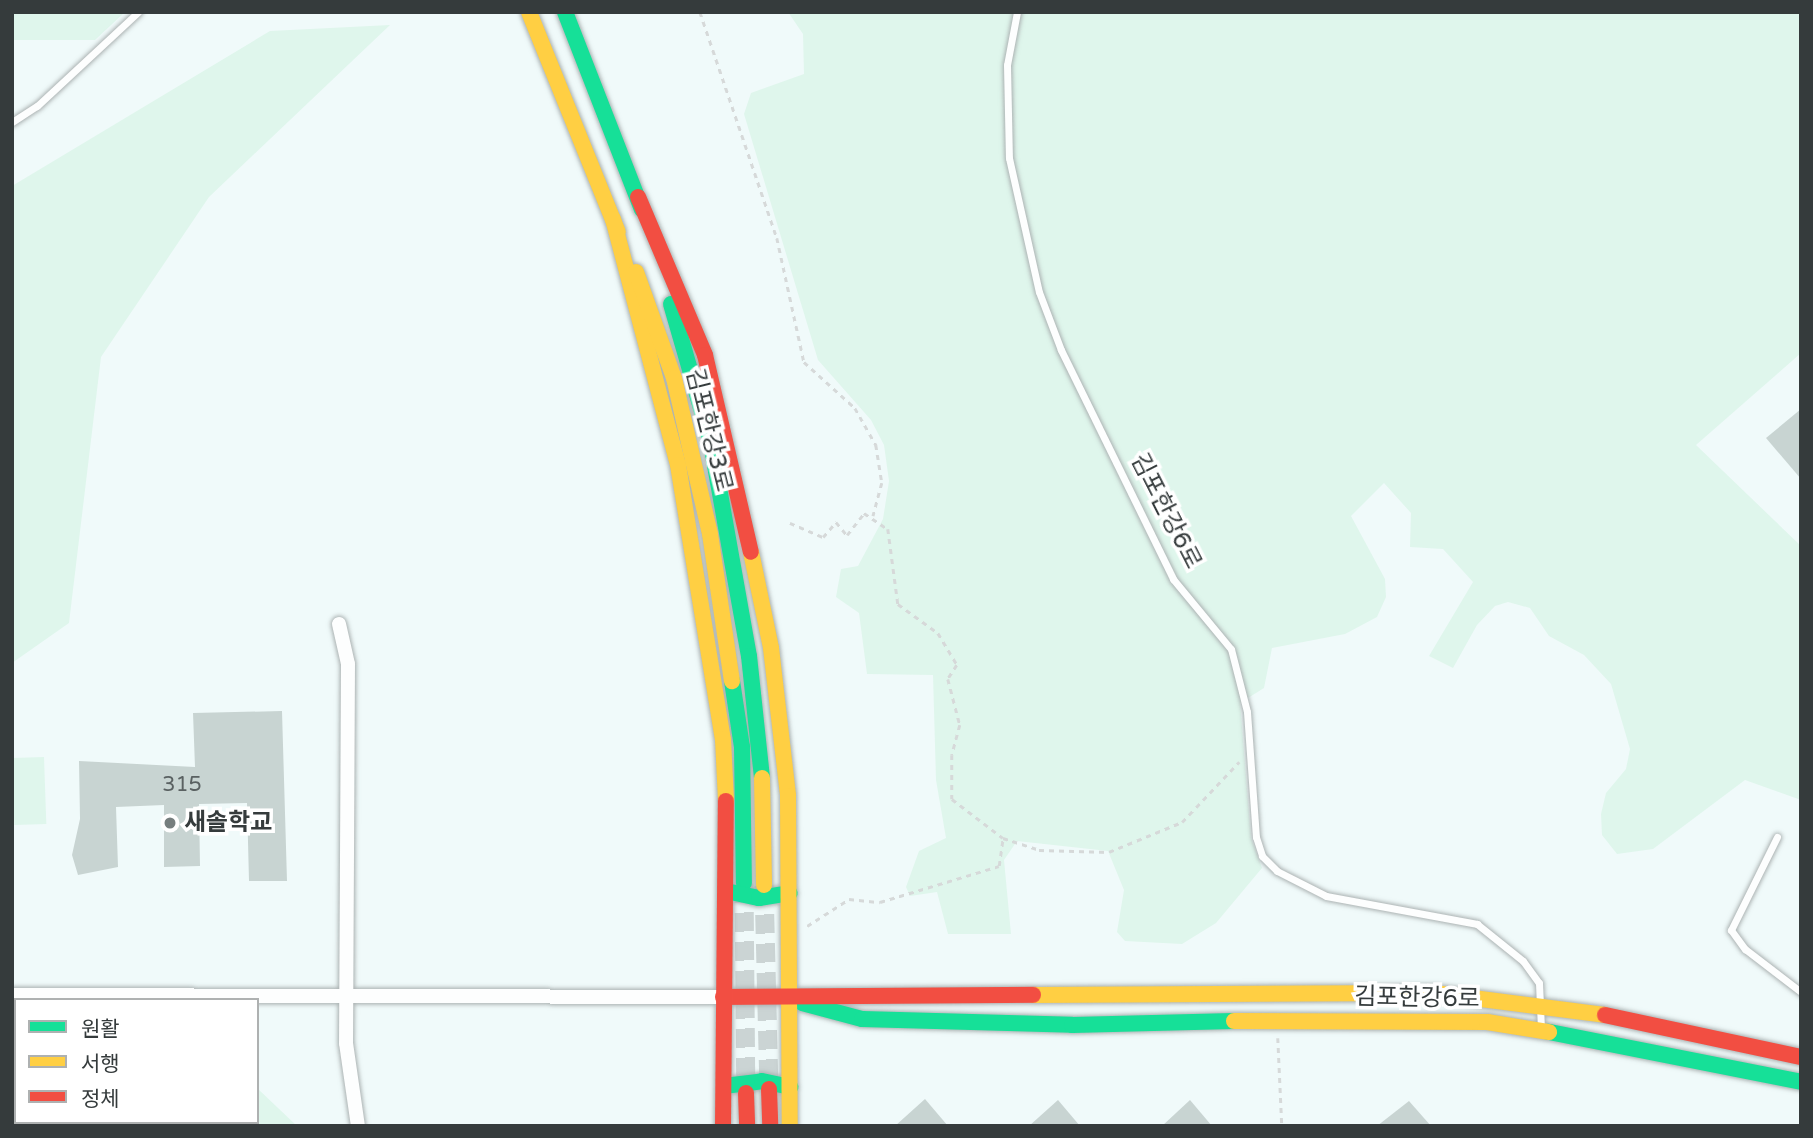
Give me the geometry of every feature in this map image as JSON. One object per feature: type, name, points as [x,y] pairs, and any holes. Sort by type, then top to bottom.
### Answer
[{"type":"street","name":"김포한강3로","points":[[529,12],[648,301],[696,458],[742,747],[744,883]]},
{"type":"street","name":"김포한강3로","points":[[565,12],[638,197],[705,419],[730,541],[761,750],[764,885]]},
{"type":"street","points":[[638,197],[705,355],[748,522],[785,739],[790,893],[790,1126]]},
{"type":"street","points":[[613,219],[678,465],[712,652],[723,739],[726,891],[723,1126]]},
{"type":"street","points":[[339,624],[348,664],[347,995],[350,1093],[358,1126]]},
{"type":"street","points":[[726,891],[759,898],[790,893]]},
{"type":"street","name":"김포한강6로","points":[[723,997],[791,1000],[852,993],[1138,997],[1362,990],[1543,1005],[1801,1057]]},
{"type":"street","points":[[12,995],[723,997]]},
{"type":"street","name":"김포한강6로","points":[[791,1000],[862,1020],[1072,1025],[1425,1018],[1541,1029],[1801,1083]]},
{"type":"street","points":[[724,1086],[762,1081],[790,1087]]},
{"type":"street","points":[[769,1089],[770,1126]]},
{"type":"street","points":[[746,1093],[747,1126]]},
{"type":"lane","points":[[12,122],[37,106],[138,12]]},
{"type":"lane","name":"김포한강6로","points":[[1017,12],[1007,65],[1009,158],[1039,292],[1061,350],[1173,579],[1231,649],[1251,748],[1256,836],[1268,864],[1293,881],[1350,904],[1477,924],[1524,961],[1539,983],[1543,1005],[1541,1029]]},
{"type":"lane","points":[[1777,837],[1731,930],[1745,949],[1801,992]]},
{"type":"path","points":[[700,12],[777,238],[804,362],[855,408],[876,445],[882,483],[873,516]]},
{"type":"path","points":[[790,523],[823,537],[836,522],[847,535],[864,513],[873,516],[888,530],[898,604],[937,633],[953,653],[957,665],[949,690],[960,725],[952,755],[952,799],[1003,838],[1039,850],[1109,852],[1141,841],[1182,822],[1251,748]]},
{"type":"path","points":[[805,927],[849,899],[880,902],[999,866],[1003,838]]},
{"type":"path","points":[[1277,1019],[1282,1126]]},
{"type":"green space","points":[[12,12],[125,12],[95,40],[12,40]]},
{"type":"green space","points":[[788,12],[1801,12],[1801,353],[1696,445],[1801,546],[1801,800],[1745,780],[1653,849],[1617,854],[1602,835],[1601,814],[1606,793],[1626,769],[1630,749],[1611,684],[1584,655],[1549,636],[1530,608],[1508,602],[1495,606],[1477,625],[1453,668],[1429,656],[1473,582],[1443,549],[1410,547],[1411,513],[1384,483],[1351,516],[1385,579],[1386,597],[1377,617],[1345,634],[1272,648],[1264,688],[1240,703],[1251,838],[1262,868],[1216,923],[1182,944],[1125,941],[1117,932],[1124,890],[1108,851],[1017,841],[1004,860],[1011,934],[948,934],[937,892],[910,896],[906,887],[919,851],[946,838],[936,780],[933,675],[867,674],[859,613],[836,597],[841,569],[858,566],[883,519],[889,481],[884,445],[871,420],[818,360],[744,114],[751,93],[804,74],[803,34]]},
{"type":"green space","points":[[390,25],[209,197],[101,357],[69,623],[12,663],[12,186],[270,31]]},
{"type":"green space","points":[[44,757],[46,824],[14,825],[12,758]]},
{"type":"green space","points":[[259,1090],[297,1126],[12,1126],[14,1122],[14,1124],[259,1124]]},
{"type":"building","points":[[1801,409],[1801,479],[1766,438]]},
{"type":"building","points":[[282,711],[287,881],[249,881],[247,803],[199,804],[200,866],[164,867],[164,805],[116,807],[118,867],[78,875],[72,855],[80,819],[79,761],[195,767],[193,713]]},
{"type":"building","points":[[925,1099],[948,1126],[895,1126]]},
{"type":"building","points":[[1058,1100],[1080,1126],[1029,1126]]},
{"type":"building","points":[[1190,1100],[1212,1126],[1162,1126]]},
{"type":"building","points":[[1409,1101],[1431,1126],[1377,1126]]},
{"type":"tunnel","points":[[744,883],[746,1093]]},
{"type":"tunnel","points":[[764,885],[769,1089]]},
{"type":"traffic: fast","points":[[565,12],[642,209]]},
{"type":"traffic: fast","points":[[671,304],[711,443],[749,656],[762,778]]},
{"type":"traffic: fast","points":[[732,681],[742,747],[744,883]]},
{"type":"traffic: fast","points":[[726,891],[759,898],[790,893]]},
{"type":"traffic: fast","points":[[802,1003],[862,1019],[1072,1025],[1234,1021]]},
{"type":"traffic: fast","points":[[1549,1032],[1801,1082]]},
{"type":"traffic: fast","points":[[724,1086],[762,1081],[790,1087]]},
{"type":"traffic: slow","points":[[529,12],[618,232]]},
{"type":"traffic: slow","points":[[613,219],[678,465],[723,739],[726,801]]},
{"type":"traffic: slow","points":[[636,272],[674,378],[710,534],[732,681]]},
{"type":"traffic: slow","points":[[751,552],[771,648],[788,796],[790,1126]]},
{"type":"traffic: slow","points":[[762,778],[764,885]]},
{"type":"traffic: slow","points":[[1033,995],[1434,993],[1605,1015]]},
{"type":"traffic: slow","points":[[1234,1021],[1487,1022],[1549,1032]]},
{"type":"traffic: jam","points":[[638,197],[705,355],[751,552]]},
{"type":"traffic: jam","points":[[723,1126],[726,801]]},
{"type":"traffic: jam","points":[[723,997],[1033,995]]},
{"type":"traffic: jam","points":[[1605,1015],[1801,1057]]},
{"type":"traffic: jam","points":[[769,1089],[770,1126]]},
{"type":"traffic: jam","points":[[746,1093],[747,1126]]},
{"type":"place","name":"새솔학교","points":[[170,823]]}]
